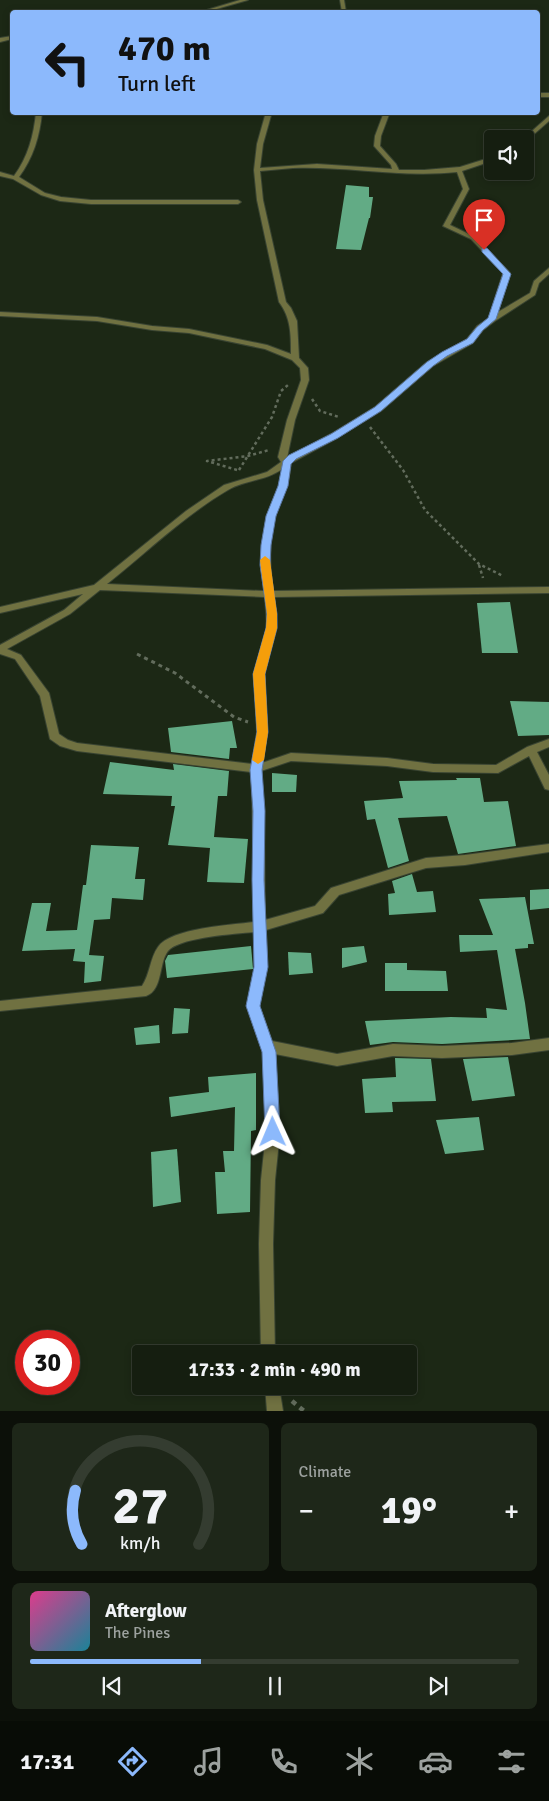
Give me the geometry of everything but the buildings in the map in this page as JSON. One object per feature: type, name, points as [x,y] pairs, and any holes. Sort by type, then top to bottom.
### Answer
[{"type":"street","points":[[209,10],[246,0]]},
{"type":"street","points":[[15,178],[28,159],[39,115]]},
{"type":"street","points":[[268,115],[260,144],[257,170],[260,200],[283,302],[289,308],[294,323],[296,340],[295,358]]},
{"type":"street","points":[[386,115],[378,136],[377,146],[394,165],[396,171]]},
{"type":"street","points":[[534,132],[549,118]]},
{"type":"street","points":[[257,170],[294,166],[396,171],[459,170],[476,167],[484,163]]},
{"type":"street","points":[[459,170],[466,189],[446,226],[473,238],[507,274],[492,319]]},
{"type":"street","points":[[0,174],[15,178],[43,194],[68,200],[91,202],[238,202]]},
{"type":"street","points":[[0,650],[18,638],[67,612],[189,513],[228,487],[270,474],[293,457],[311,449],[364,418],[393,398],[430,364],[444,354],[470,341],[480,328],[532,294],[536,282],[549,270]]},
{"type":"street","points":[[0,314],[97,319],[152,328],[189,331],[267,347],[295,358],[304,368],[306,380],[291,420],[284,446],[282,457],[287,463],[283,486],[271,516],[266,545],[265,565],[270,594],[272,628],[259,674],[262,726],[256,770],[259,811],[258,880],[261,967],[253,1006],[269,1052],[272,1094],[273,1132],[268,1180],[266,1244],[268,1345]]},
{"type":"street","points":[[0,610],[100,587],[270,594],[549,590]]},
{"type":"street","points":[[0,650],[18,656],[35,680],[45,696],[54,736],[64,743],[89,749],[182,759],[256,770],[292,757],[387,762],[433,768],[498,769],[531,750],[549,743]]},
{"type":"street","points":[[531,750],[549,786]]},
{"type":"street","points":[[0,1006],[146,991],[166,944],[194,934],[261,926],[319,910],[335,891],[426,863],[465,860],[549,848]]},
{"type":"street","points":[[266,1046],[337,1060],[393,1050],[442,1052],[512,1049],[549,1044]]},
{"type":"street","points":[[273,1395],[275,1411]]},
{"type":"path","points":[[306,380],[307,391],[320,410],[345,420],[364,418],[403,470],[425,510],[479,564],[506,578]]},
{"type":"path","points":[[228,487],[272,417]]},
{"type":"path","points":[[259,477],[207,461],[248,456],[284,446]]},
{"type":"path","points":[[136,654],[176,674],[234,718],[262,726]]},
{"type":"slow traffic","points":[[258,760],[262,732],[259,674],[272,628],[265,560]]},
{"type":"route","points":[[273,1132],[269,1052],[253,1006],[261,967],[258,880],[259,811],[256,770],[262,732],[259,674],[272,628],[272,614],[265,565],[271,516],[283,486],[287,463],[293,457],[311,449],[378,409],[430,364],[444,354],[470,341],[480,328],[492,319],[507,274],[484,250]]}]
